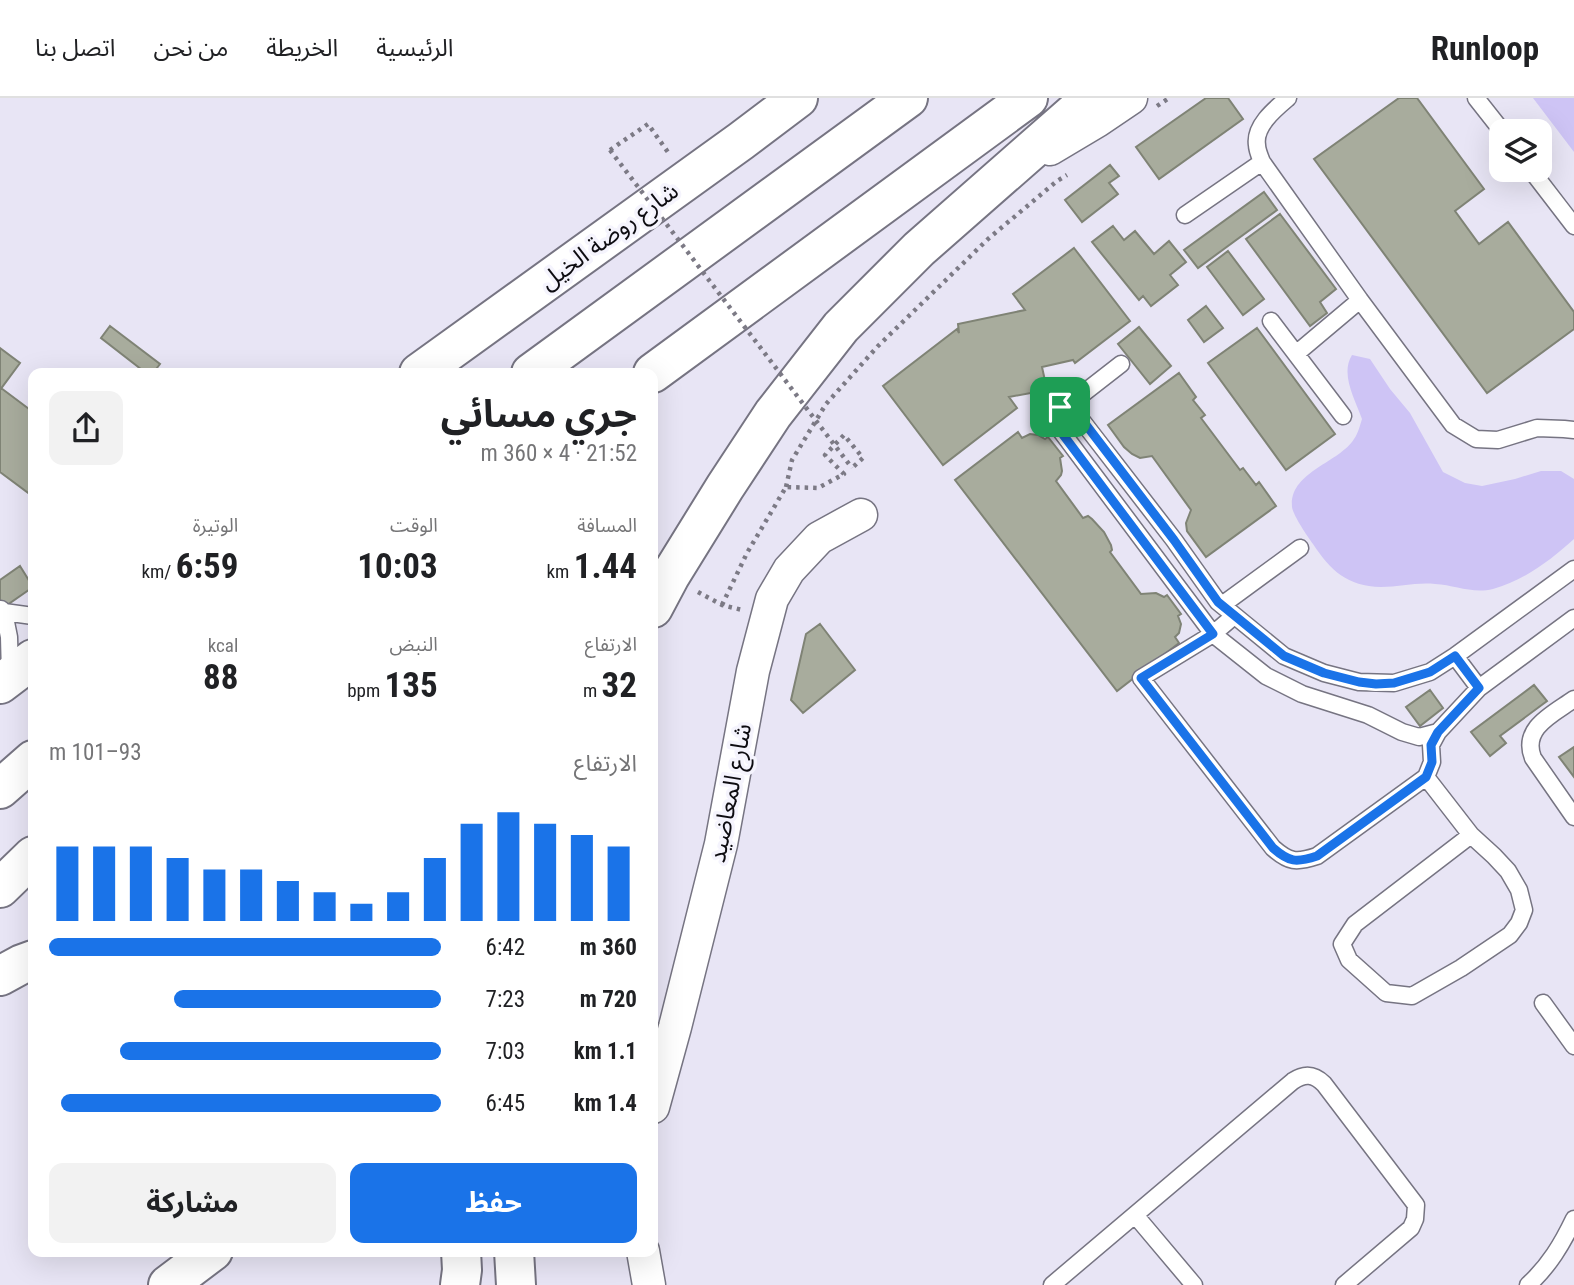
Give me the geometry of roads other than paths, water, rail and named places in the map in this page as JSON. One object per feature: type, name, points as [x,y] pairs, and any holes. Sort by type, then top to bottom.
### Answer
[{"type":"main road","name":"شارع روضة الخيل","points":[[426,368],[798,98]]},
{"type":"main road","points":[[538,368],[908,98]]},
{"type":"main road","points":[[658,369],[1028,98]]},
{"type":"main road","points":[[661,592],[773,414],[841,327],[919,249],[1091,98]]},
{"type":"main road","points":[[0,789],[28,764]]},
{"type":"main road","points":[[0,888],[28,861]]},
{"type":"main road","points":[[0,976],[28,962]]},
{"type":"main road","points":[[168,1285],[205,1257]]},
{"type":"main road","points":[[460,1285],[461,1257]]},
{"type":"main road","points":[[514,1257],[516,1285]]},
{"type":"street","points":[[741,141],[769,98]]},
{"type":"street","points":[[1001,178],[1097,121],[1139,106]]},
{"type":"street","name":"شارع المعاضيد","points":[[658,1089],[722,844],[753,671],[772,599],[789,570],[819,538],[861,515]]},
{"type":"street","points":[[644,1257],[649,1285]]},
{"type":"lane","points":[[1288,98],[1270,114],[1260,130],[1256,143],[1262,162],[1453,425],[1476,439],[1498,440],[1537,428],[1574,430]]},
{"type":"lane","points":[[1476,98],[1493,119]]},
{"type":"lane","points":[[1185,215],[1262,162]]},
{"type":"lane","points":[[1540,182],[1574,226]]},
{"type":"lane","points":[[1297,353],[1360,300]]},
{"type":"lane","points":[[1271,321],[1343,416]]},
{"type":"lane","points":[[1121,364],[1067,406],[1056,410],[1053,416],[1055,424],[1213,634],[1266,676],[1302,694],[1368,715],[1402,733],[1419,737],[1438,732]]},
{"type":"lane","points":[[1067,406],[1080,417],[1202,581],[1228,611],[1284,656],[1324,673],[1359,682],[1394,683],[1430,672],[1574,569]]},
{"type":"lane","points":[[1300,548],[1228,611],[1213,634],[1141,678],[1273,848],[1289,860],[1305,860],[1317,856],[1426,777],[1432,762],[1431,745],[1438,732],[1479,688],[1574,618]]},
{"type":"lane","points":[[14,673],[2,612],[28,615]]},
{"type":"lane","points":[[1455,656],[1479,688]]},
{"type":"lane","points":[[1574,699],[1535,727],[1530,737],[1530,750],[1574,817]]},
{"type":"lane","points":[[1426,777],[1471,835],[1508,871],[1520,890],[1524,910],[1510,935],[1461,968],[1412,996],[1386,993],[1349,960],[1342,944],[1355,924],[1471,835]]},
{"type":"lane","points":[[1543,1003],[1574,1046]]},
{"type":"lane","points":[[1052,1285],[1293,1081],[1310,1075],[1324,1084],[1416,1205],[1415,1219],[1410,1228],[1344,1285]]},
{"type":"lane","points":[[1135,1215],[1194,1285]]},
{"type":"lane","points":[[1528,1285],[1543,1271],[1564,1240],[1574,1219]]}]
